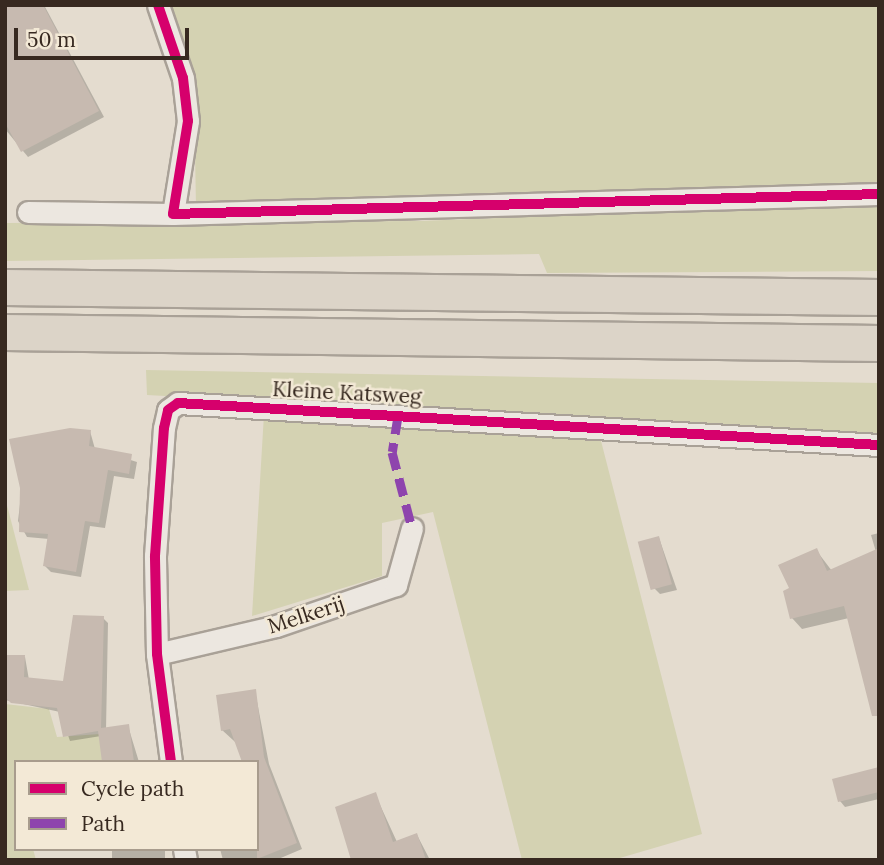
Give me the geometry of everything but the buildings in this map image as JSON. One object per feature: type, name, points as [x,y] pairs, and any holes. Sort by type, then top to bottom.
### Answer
[{"type":"highway","points":[[5,287],[879,297]]},
{"type":"highway","points":[[5,332],[879,343]]},
{"type":"street","points":[[158,5],[183,78],[188,121],[173,214]]},
{"type":"street","points":[[28,212],[173,214],[879,194]]},
{"type":"street","name":"Kleine Katsweg","points":[[171,760],[157,654],[155,556],[164,428],[168,410],[178,402],[879,445]]},
{"type":"street","name":"Melkerij","points":[[157,654],[275,626],[396,585],[412,528]]},
{"type":"shaded area","points":[[165,5],[879,5],[879,185],[196,208],[194,93]]},
{"type":"shaded area","points":[[879,203],[879,271],[547,273],[539,254],[5,261],[5,223],[420,221]]},
{"type":"shaded area","points":[[146,370],[879,383],[879,435],[147,395]]},
{"type":"shaded area","points":[[264,414],[600,437],[702,834],[613,860],[522,860],[433,512],[382,523],[382,576],[252,616]]},
{"type":"shaded area","points":[[5,499],[8,509],[29,590],[5,591]]},
{"type":"shaded area","points":[[5,704],[49,709],[57,737],[100,734],[104,760],[14,760],[14,851],[34,851],[36,860],[5,860]]},
{"type":"marked path","points":[[398,416],[392,452],[412,528]]},
{"type":"cycle path","points":[[158,5],[183,78],[188,121],[173,214],[879,194]]},
{"type":"cycle path","points":[[171,760],[157,654],[155,556],[164,428],[168,410],[178,403],[879,445]]}]
